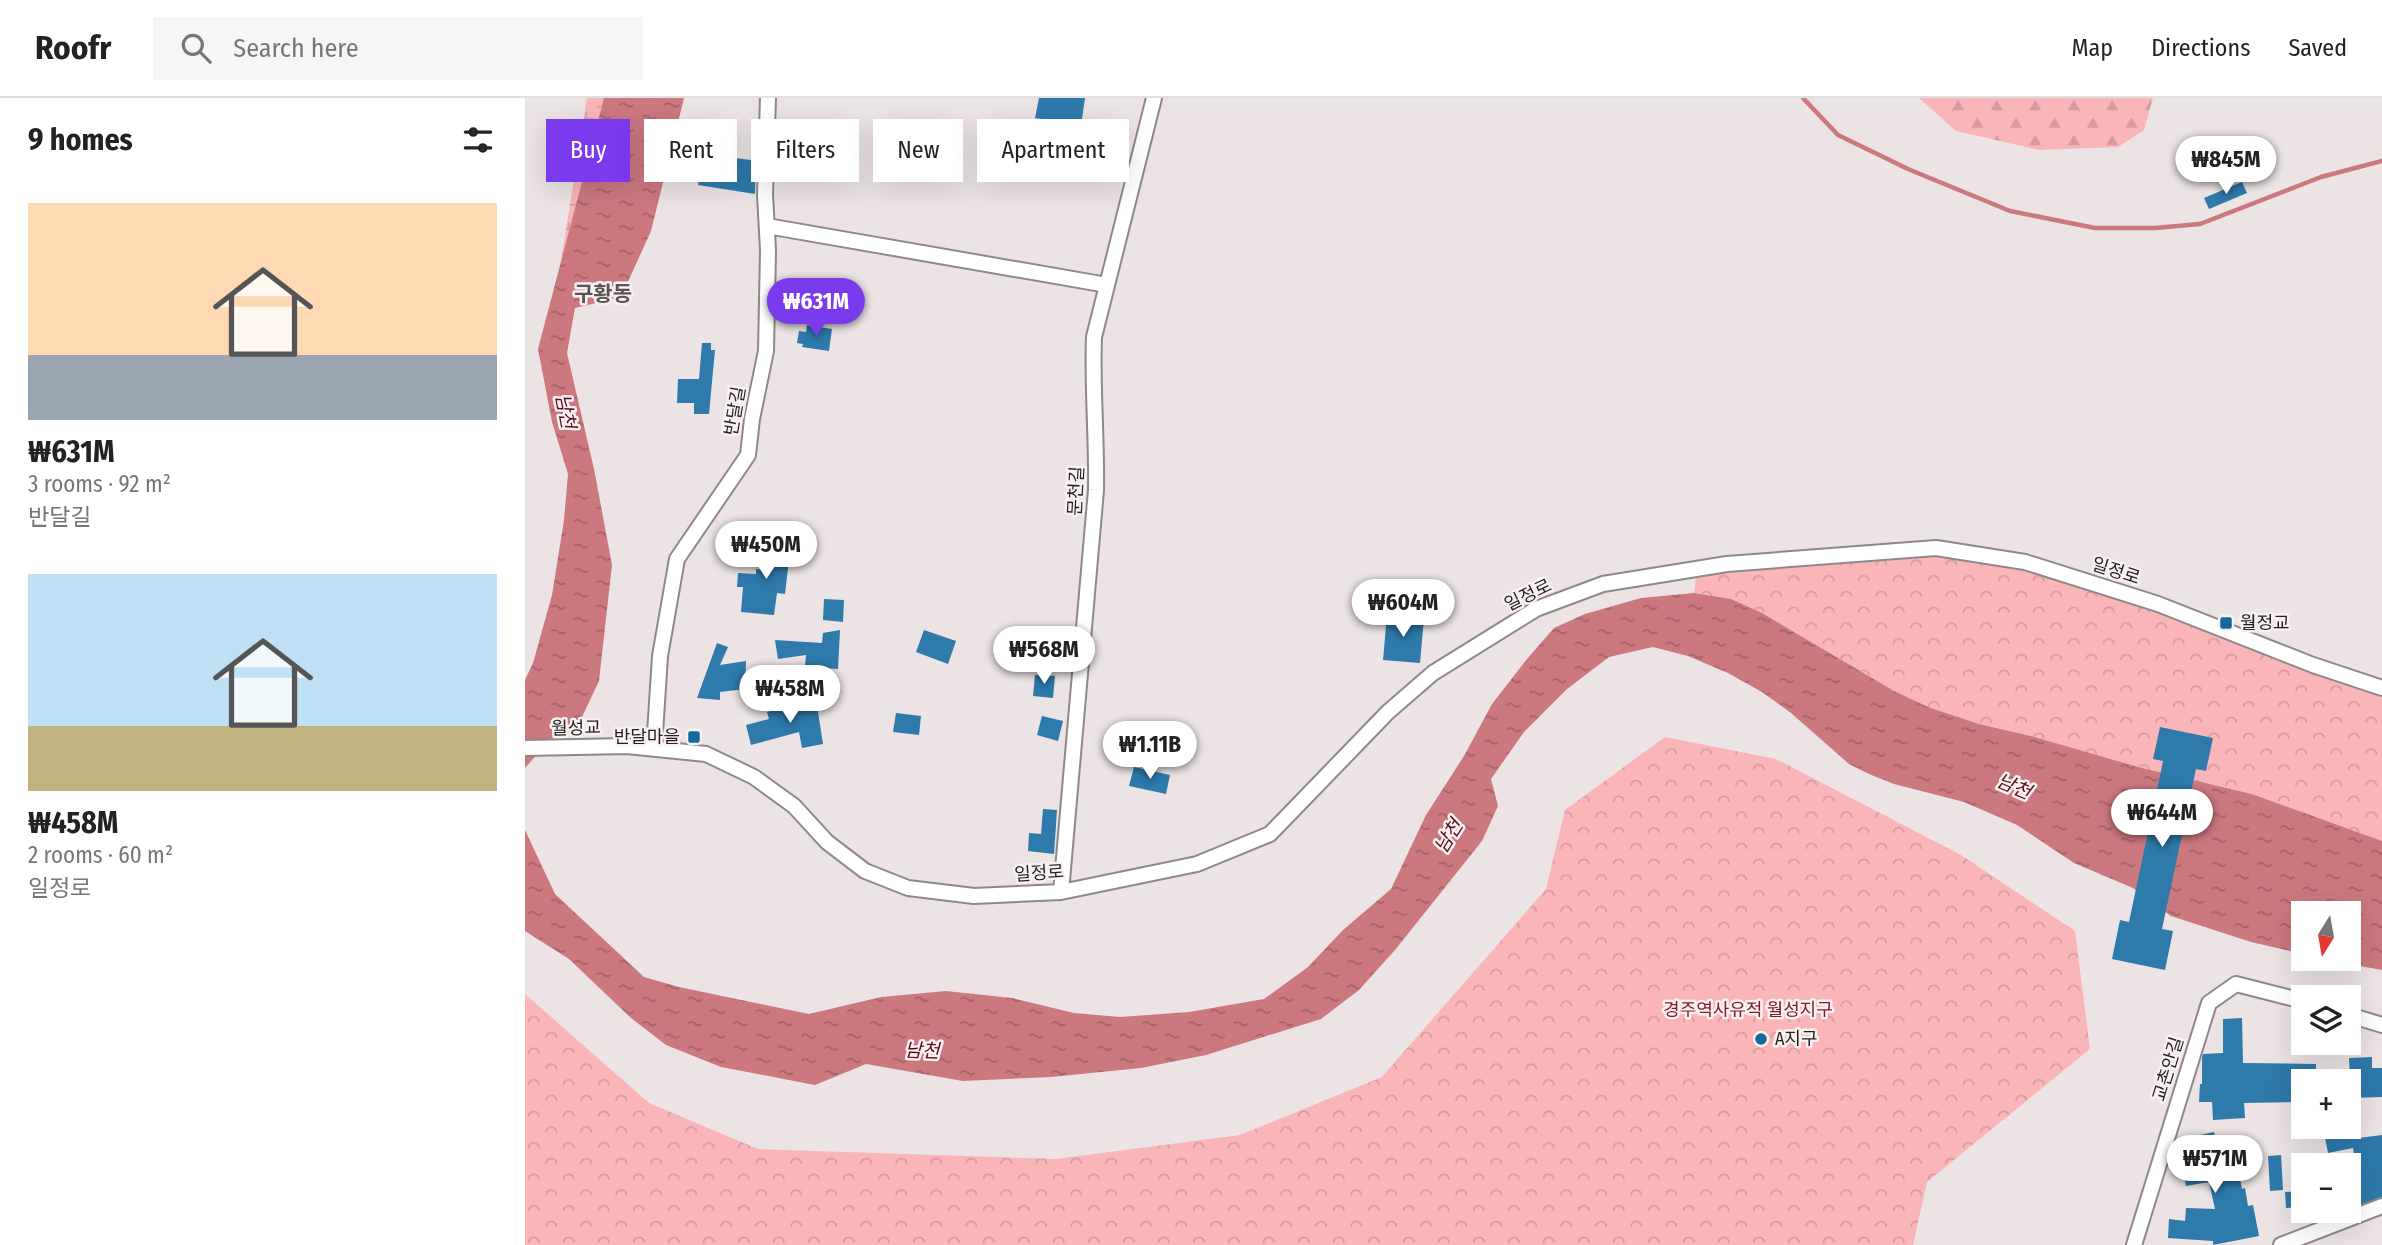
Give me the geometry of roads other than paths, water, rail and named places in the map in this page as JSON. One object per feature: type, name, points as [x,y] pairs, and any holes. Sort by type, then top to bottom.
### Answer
[{"type":"street","name":"반달길","points":[[654,749],[660,656],[677,559],[748,455],[752,419],[766,351],[765,195],[768,98]]},
{"type":"street","name":"문천길","points":[[1061,892],[1096,490],[1094,337],[1154,98]]},
{"type":"street","points":[[767,226],[1107,285]]},
{"type":"street","name":"일정로","points":[[627,746],[706,754],[754,777],[794,806],[827,842],[865,871],[908,888],[974,896],[1061,892],[1197,864],[1270,834],[1388,712],[1433,673],[1536,609],[1603,584],[1727,564],[1936,548],[2025,562],[2158,604],[2313,665],[2382,688]]},
{"type":"street","name":"월성교","points":[[525,748],[627,746]]},
{"type":"street","name":"교촌안길","points":[[2134,1245],[2209,1003],[2236,984],[2291,998]]},
{"type":"street","points":[[2361,1019],[2382,1025]]},
{"type":"street","points":[[2281,1245],[2382,1206]]},
{"type":"water","name":"남천","points":[[604,98],[684,98],[679,119],[644,119],[644,182],[663,182],[651,231],[621,297],[575,308],[567,353],[594,469],[612,565],[599,681],[582,717],[550,740],[525,768],[525,680],[533,663],[552,595],[568,474],[552,422],[538,349],[582,182],[630,182],[630,119],[598,119]]},
{"type":"water","name":"남천","points":[[1694,593],[1731,599],[1762,613],[1894,691],[1928,707],[1979,724],[2142,768],[2252,794],[2382,841],[2382,970],[2361,966],[2361,901],[2291,901],[2291,951],[2251,942],[2171,916],[2133,888],[2074,863],[2017,825],[1964,802],[1894,784],[1849,764],[1791,713],[1762,692],[1728,673],[1688,656],[1653,647],[1609,657],[1567,689],[1524,732],[1491,779],[1498,806],[1482,841],[1395,950],[1359,990],[1321,1019],[1206,1055],[1141,1068],[1051,1077],[963,1081],[866,1064],[815,1085],[721,1067],[666,1045],[631,1018],[569,959],[525,931],[525,830],[555,894],[644,977],[679,987],[809,1014],[881,997],[946,991],[1012,998],[1074,1013],[1120,1017],[1189,1012],[1264,999],[1308,967],[1343,930],[1391,889],[1426,815],[1464,756],[1492,704],[1554,628],[1585,614],[1641,598]]},
{"type":"waterway","points":[[1803,98],[1838,135],[1908,169],[2010,211],[2095,228],[2155,228],[2200,224],[2321,177],[2382,161]]},
{"type":"place","name":"월정교","points":[[2226,623]]},
{"type":"place","name":"반달마을","points":[[694,737]]},
{"type":"place","name":"A지구","points":[[1761,1039]]},
{"type":"district","name":"구황동","points":[[603,294]]},
{"type":"park label","name":"경주역사유적 월성지구","points":[[1748,1010]]}]
